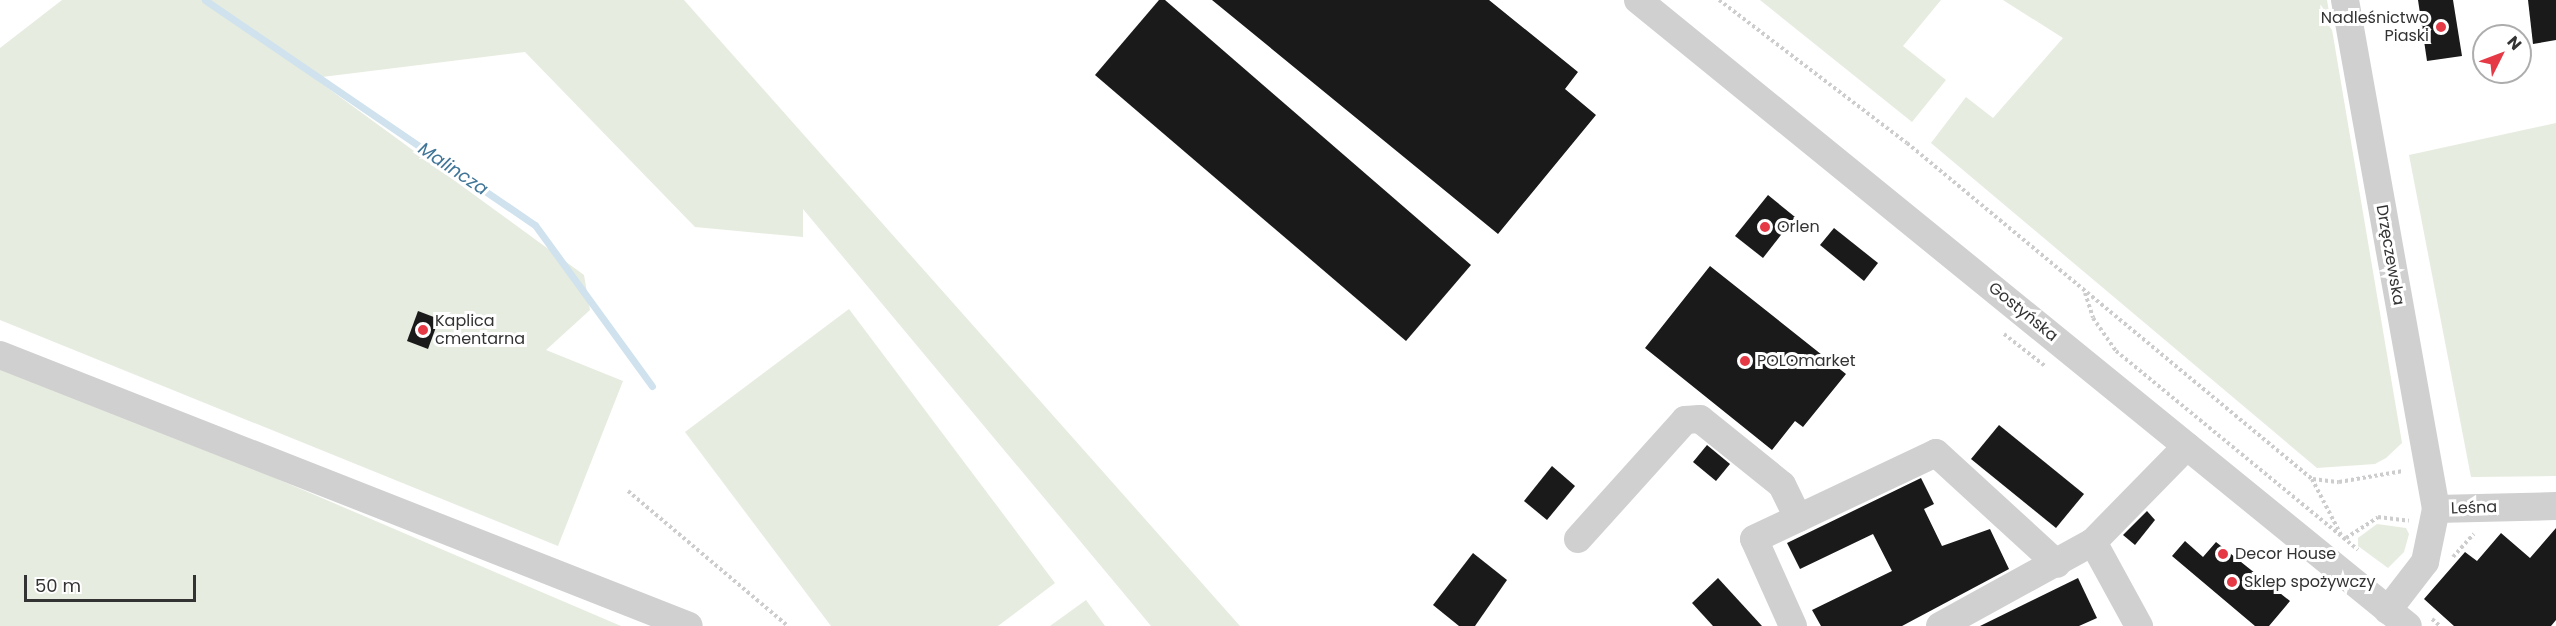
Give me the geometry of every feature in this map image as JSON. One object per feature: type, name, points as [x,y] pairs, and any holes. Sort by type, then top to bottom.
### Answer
[{"type":"street","name":"Gostyńska","points":[[1638,0],[2398,618]]},
{"type":"street","name":"Drzęczewska","points":[[2345,0],[2436,509]]},
{"type":"street","points":[[0,355],[689,626]]},
{"type":"street","points":[[1578,540],[1685,420],[1700,419],[1782,485],[1798,518]]},
{"type":"street","points":[[1940,626],[2057,564],[2092,542],[2187,446]]},
{"type":"street","points":[[1793,626],[1755,538],[1936,453],[2057,564]]},
{"type":"street","name":"Leśna","points":[[2398,618],[2425,562],[2436,509],[2556,506]]},
{"type":"street","points":[[2092,542],[2139,626]]},
{"type":"path","points":[[1719,0],[1907,143],[2312,479],[2341,535],[2116,351],[2093,318],[2082,290]]},
{"type":"path","points":[[2312,479],[2339,482],[2413,469]]},
{"type":"path","points":[[628,491],[788,626]]},
{"type":"path","points":[[2346,538],[2378,517],[2409,521]]},
{"type":"shaded area","points":[[62,0],[684,0],[1240,626],[1151,626],[803,209],[803,237],[695,227],[525,52],[314,78],[584,275],[590,310],[546,350],[623,381],[558,546],[0,320],[0,48]]},
{"type":"shaded area","points":[[1760,0],[1941,0],[1903,46],[1946,80],[1912,122]]},
{"type":"shaded area","points":[[2003,0],[2327,0],[2402,443],[2386,458],[2375,464],[2317,468],[1931,143],[1966,97],[1993,118],[2063,38]]},
{"type":"shaded area","points":[[2556,123],[2556,476],[2471,477],[2409,155]]},
{"type":"shaded area","points":[[849,309],[1055,583],[998,626],[831,626],[685,432]]},
{"type":"shaded area","points":[[0,365],[135,418],[621,626],[0,626]]},
{"type":"shaded area","points":[[2377,524],[2406,528],[2409,534],[2404,552],[2388,568],[2358,546],[2358,538]]},
{"type":"shaded area","points":[[1086,600],[1105,626],[1050,626]]},
{"type":"building","points":[[1159,0],[1165,0],[1471,265],[1406,341],[1095,75]]},
{"type":"building","points":[[1212,0],[1489,0],[1578,72],[1565,89],[1596,115],[1498,234]]},
{"type":"building","name":"Nadleśnictwo Piaski","points":[[2418,0],[2453,0],[2462,56],[2427,61]]},
{"type":"building","points":[[2528,0],[2556,0],[2556,40],[2533,44]]},
{"type":"building","name":"Orlen","points":[[1768,195],[1795,217],[1763,258],[1735,236]]},
{"type":"building","points":[[1834,228],[1878,263],[1864,281],[1820,245]]},
{"type":"building","name":"POLOmarket","points":[[1710,266],[1846,374],[1803,427],[1795,421],[1772,450],[1645,348]]},
{"type":"building","name":"Kaplica cmentarna","points":[[418,311],[439,319],[428,349],[407,341]]},
{"type":"building","points":[[1999,425],[2084,494],[2056,528],[1971,459]]},
{"type":"building","points":[[1707,445],[1730,464],[1716,481],[1693,462]]},
{"type":"building","points":[[1552,466],[1575,486],[1547,520],[1524,501]]},
{"type":"building","points":[[1921,478],[1934,504],[1924,509],[1942,546],[1990,529],[2009,569],[1902,626],[1821,626],[1812,610],[1892,571],[1873,534],[1800,569],[1787,543]]},
{"type":"building","points":[[2147,511],[2155,520],[2135,545],[2123,535]]},
{"type":"building","points":[[2556,528],[2556,620],[2551,626],[2454,626],[2424,599],[2465,552],[2477,561],[2501,533],[2530,558]]},
{"type":"building","points":[[2185,541],[2203,557],[2216,542],[2290,601],[2269,626],[2255,626],[2172,556]]},
{"type":"building","points":[[1473,553],[1507,580],[1475,626],[1459,626],[1433,605]]},
{"type":"building","points":[[1718,578],[1762,626],[1713,626],[1692,603]]},
{"type":"building","points":[[2078,578],[2097,618],[2079,626],[1980,626]]},
{"type":"waterway","name":"Malincza","points":[[205,0],[535,225],[652,386]]},
{"type":"place","name":"Nadleśnictwo Piaski","points":[[2441,27]]},
{"type":"place","name":"Orlen","points":[[1765,227]]},
{"type":"place","name":"Kaplica cmentarna","points":[[423,330]]},
{"type":"place","name":"POLOmarket","points":[[1745,361]]},
{"type":"place","name":"Decor House","points":[[2223,554]]},
{"type":"place","name":"Sklep spożywczy","points":[[2232,582]]}]
